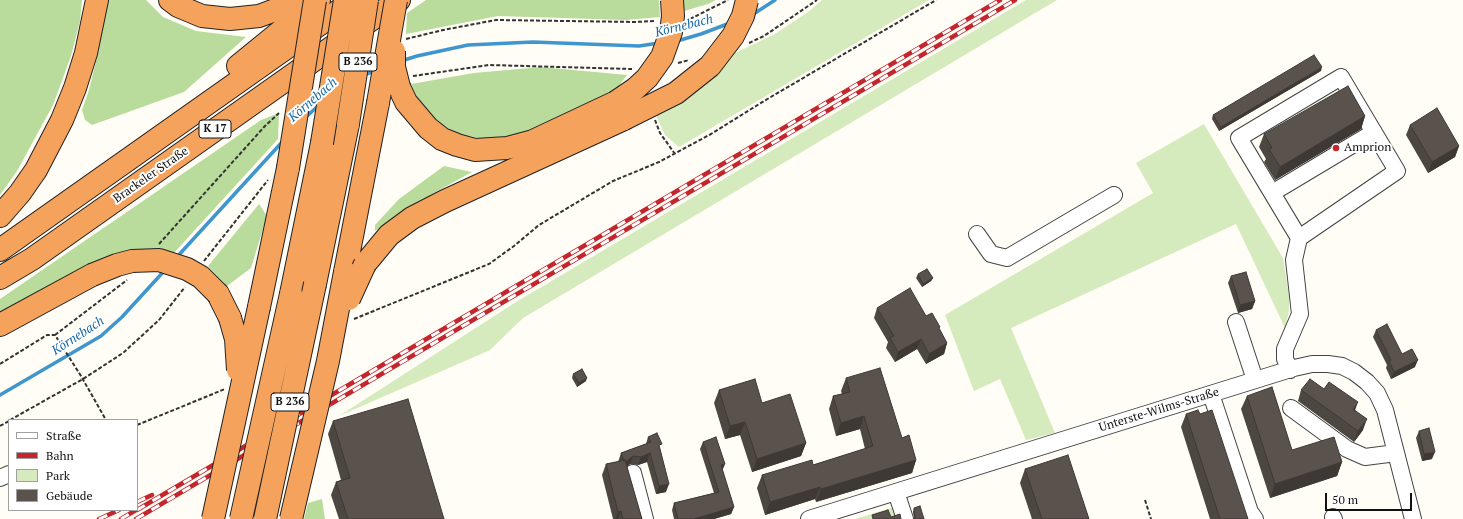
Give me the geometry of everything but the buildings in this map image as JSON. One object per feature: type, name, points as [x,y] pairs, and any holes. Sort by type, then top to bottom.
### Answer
[{"type":"highway","points":[[0,216],[20,193],[36,170],[62,120],[75,88],[86,53],[97,0]]},
{"type":"highway","points":[[170,0],[178,6],[202,16],[230,19],[266,14],[302,0]]},
{"type":"highway","points":[[235,392],[258,307],[288,168],[305,70],[315,0]]},
{"type":"highway","points":[[0,248],[50,203],[178,112],[319,0]]},
{"type":"highway","name":"B 236","points":[[241,519],[291,294],[322,143],[345,0]]},
{"type":"highway","name":"Brackeler Straße","points":[[0,248],[354,0]]},
{"type":"highway","name":"B 236","points":[[265,519],[348,124],[367,0]]},
{"type":"highway","points":[[355,268],[389,235],[412,218],[620,110],[635,89],[647,78],[662,56],[671,32],[673,16],[672,0]]},
{"type":"highway","points":[[396,7],[394,68],[399,87],[406,102],[428,128],[442,139],[475,150],[507,148],[533,141],[620,110],[676,93],[710,66],[733,36],[747,0]]},
{"type":"highway","points":[[291,519],[328,361],[353,286],[378,102],[388,40],[396,7]]},
{"type":"highway","name":"Brackeler Straße","points":[[0,278],[38,255],[396,7]]},
{"type":"highway","points":[[0,325],[92,275],[132,261],[159,260],[187,269],[201,277],[218,294],[230,318],[236,339],[238,356],[235,392],[213,519]]},
{"type":"street","points":[[1290,370],[1285,359],[1285,349],[1300,314],[1294,260],[1299,238],[1397,171],[1341,77],[1239,138],[1299,238]]},
{"type":"street","points":[[1272,193],[1374,132]]},
{"type":"street","points":[[977,234],[991,254],[1007,258],[1114,195]]},
{"type":"street","points":[[1236,322],[1255,380]]},
{"type":"street","name":"Unterste-Wilms-Straße","points":[[809,519],[1255,380],[1312,364],[1328,364],[1342,366],[1367,382],[1377,393],[1385,410],[1413,519]]},
{"type":"street","points":[[1211,394],[1250,512],[1255,519]]},
{"type":"street","points":[[1291,408],[1347,449],[1365,457],[1396,453]]},
{"type":"street","points":[[633,473],[645,519]]},
{"type":"street","points":[[896,492],[905,519]]},
{"type":"path","points":[[354,319],[489,264],[539,225],[613,181],[659,162],[705,137],[936,0]]},
{"type":"path","points":[[0,364],[47,335],[55,335],[83,379],[105,419]]},
{"type":"path","points":[[12,419],[83,379]]},
{"type":"path","points":[[138,425],[235,392]]},
{"type":"path","points":[[1145,500],[1151,519]]},
{"type":"green space","points":[[0,0],[82,0],[80,21],[71,56],[53,105],[17,171],[0,195]]},
{"type":"green space","points":[[107,0],[146,0],[163,17],[196,31],[246,37],[184,92],[92,125],[85,120],[82,110],[89,90],[98,53]]},
{"type":"green space","points":[[426,0],[659,0],[660,17],[626,20],[498,16],[406,34],[407,13]]},
{"type":"green space","points":[[682,0],[716,0],[684,11]]},
{"type":"green space","points":[[822,0],[929,0],[679,147],[665,135],[656,115],[733,54],[775,34],[808,12]]},
{"type":"green space","points":[[1026,0],[1057,0],[523,318],[490,350],[339,416],[516,302]]},
{"type":"green space","points":[[541,67],[627,75],[618,87],[589,104],[530,133],[488,140],[459,134],[436,122],[418,104],[411,84],[474,73]]},
{"type":"green space","points":[[279,113],[278,139],[173,254],[0,316],[0,299],[261,120]]},
{"type":"green space","points":[[1204,124],[1283,258],[1289,296],[1289,311],[1285,328],[1236,224],[1011,328],[1055,433],[1026,440],[1000,379],[974,391],[945,315],[1153,193],[1136,163]]},
{"type":"green space","points":[[444,166],[472,172],[434,193],[375,231],[375,225],[399,199]]},
{"type":"green space","points":[[259,204],[267,216],[251,268],[227,286],[208,266]]},
{"type":"green space","points":[[322,499],[325,519],[304,519],[308,503]]},
{"type":"green space","points":[[894,507],[899,519],[855,519]]},
{"type":"waterway","name":"Körnebach","points":[[752,15],[775,0]]},
{"type":"waterway","name":"Körnebach","points":[[677,41],[730,23]]},
{"type":"waterway","name":"Körnebach","points":[[401,61],[468,45],[533,42],[639,46],[659,43]]},
{"type":"waterway","name":"Körnebach","points":[[364,75],[377,70]]},
{"type":"waterway","name":"Körnebach","points":[[305,118],[319,105]]},
{"type":"waterway","name":"Körnebach","points":[[176,258],[284,140]]},
{"type":"waterway","name":"Körnebach","points":[[0,395],[101,336],[122,317],[165,270]]},
{"type":"railway","points":[[138,509],[1000,0]]},
{"type":"railway","points":[[136,519],[1015,0]]},
{"type":"railway","points":[[138,502],[152,495]]},
{"type":"railway","points":[[99,519],[117,511]]},
{"type":"railway","points":[[121,519],[134,511]]},
{"type":"place","name":"Amprion","points":[[1336,148]]}]
